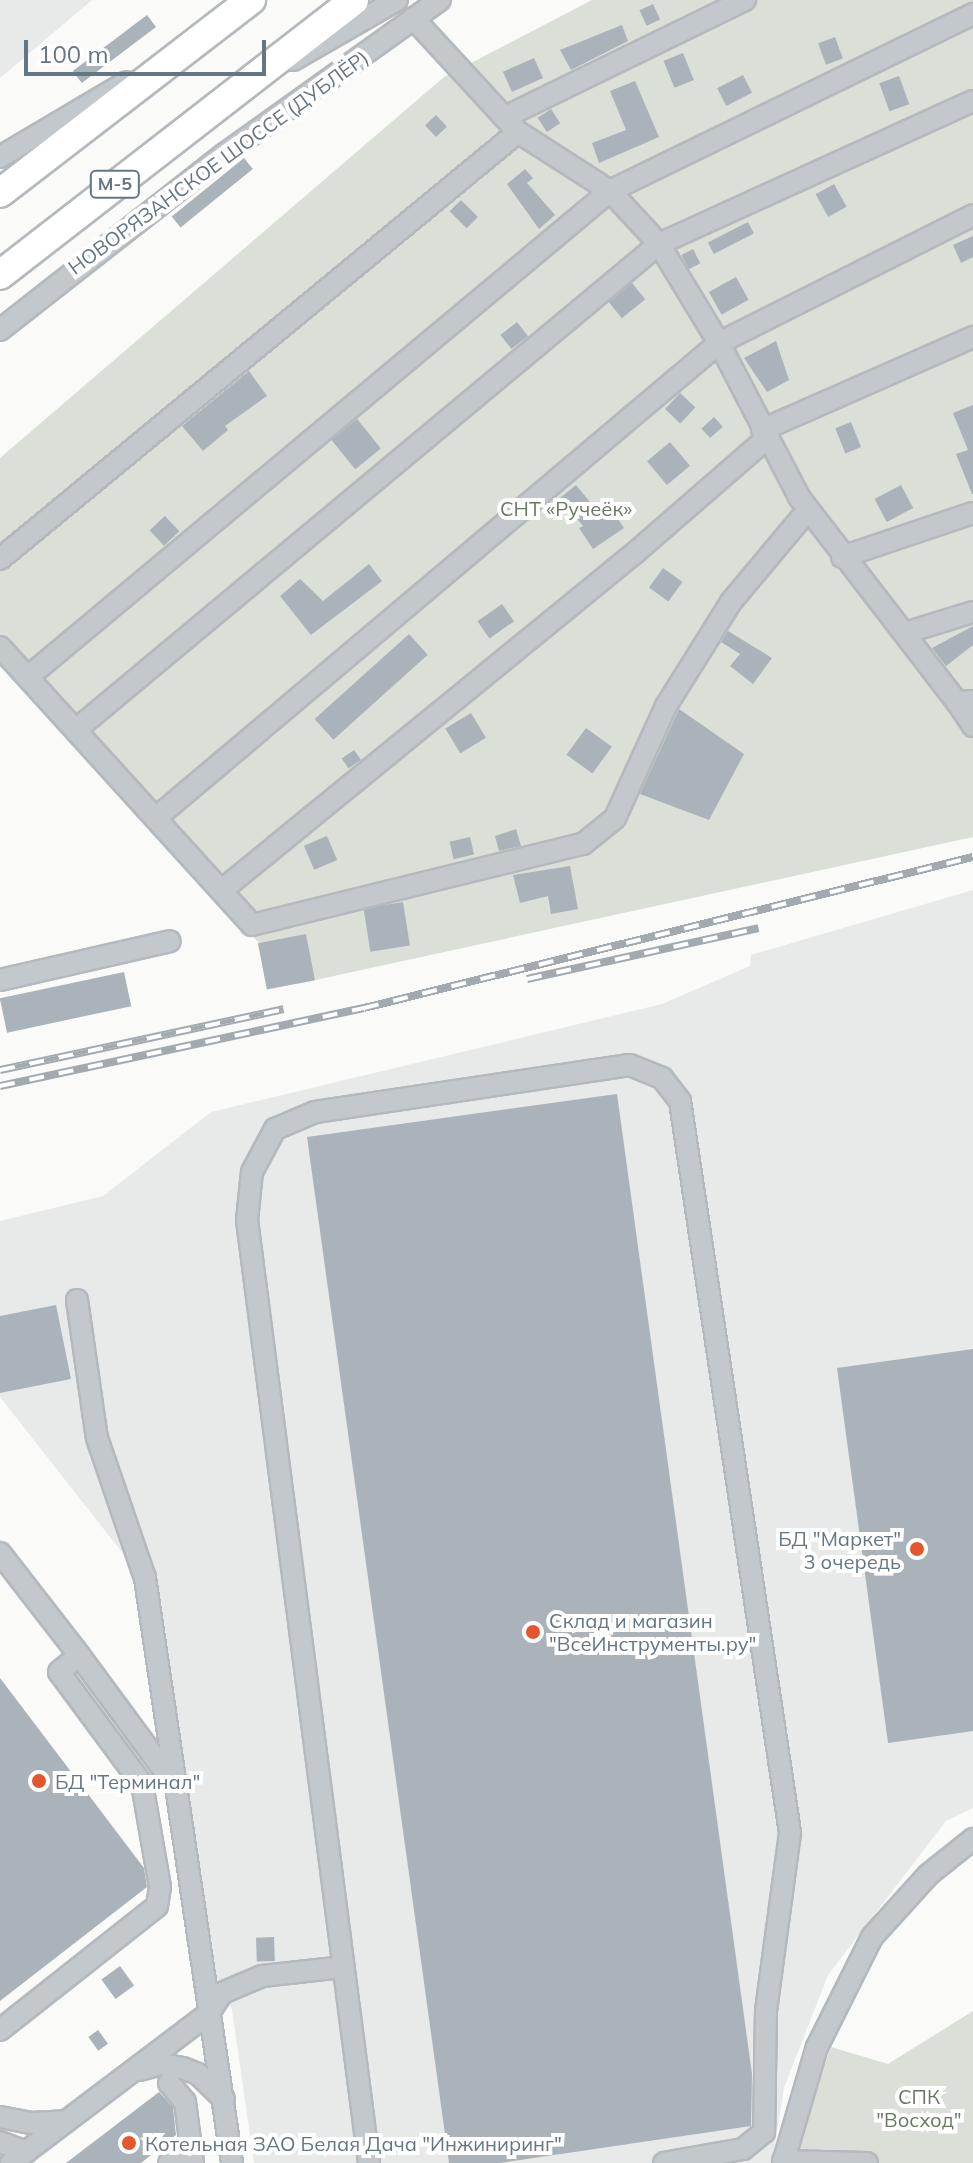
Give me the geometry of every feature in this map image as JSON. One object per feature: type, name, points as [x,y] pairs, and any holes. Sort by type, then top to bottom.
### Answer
[{"type":"highway","points":[[0,193],[172,57],[251,0]]},
{"type":"highway","name":"М-5","points":[[0,275],[354,0]]},
{"type":"street","points":[[230,94],[397,0]]},
{"type":"street","name":"НОВОРЯЗАНСКОЕ ШОССЕ (ДУБЛЁР)","points":[[0,330],[189,180],[440,0]]},
{"type":"street","points":[[0,559],[512,124],[745,0]]},
{"type":"street","points":[[28,677],[610,191],[973,14]]},
{"type":"street","points":[[413,18],[512,124],[610,191],[659,244],[719,343],[764,434],[808,510],[842,557],[965,702],[973,726]]},
{"type":"street","points":[[0,157],[172,57]]},
{"type":"street","points":[[78,728],[659,244],[973,101]]},
{"type":"street","points":[[157,817],[719,343],[973,215]]},
{"type":"street","points":[[222,890],[636,552],[764,434],[973,337]]},
{"type":"street","points":[[0,647],[78,728],[252,925],[583,844],[615,818],[666,706],[731,602],[808,510]]},
{"type":"street","points":[[842,557],[973,513]]},
{"type":"street","points":[[905,633],[973,612]]},
{"type":"street","points":[[0,980],[170,941]]},
{"type":"street","points":[[369,2163],[247,1220],[252,1172],[275,1129],[315,1112],[630,1065],[662,1078],[680,1101],[790,1833],[766,2011],[764,2132],[743,2149],[664,2163]]},
{"type":"street","points":[[77,1300],[97,1438],[145,1578],[232,2163]]},
{"type":"street","points":[[0,1553],[174,1784]]},
{"type":"street","points":[[0,2030],[157,1906],[160,1887],[149,1799],[59,1672],[79,1655]]},
{"type":"street","points":[[867,2163],[783,2162],[817,2047],[872,1937],[928,1875],[973,1839]]},
{"type":"street","points":[[22,2155],[209,2013],[222,1993],[241,1982],[343,1967]]},
{"type":"street","points":[[125,2076],[162,2064],[183,2068],[198,2074],[224,2099]]},
{"type":"street","points":[[169,2083],[185,2102],[192,2154],[169,2163]]},
{"type":"street","points":[[22,2155],[6,2118],[66,2121]]},
{"type":"street","points":[[0,2142],[22,2155]]},
{"type":"shaded area","points":[[0,0],[92,0],[0,78]]},
{"type":"shaded area","points":[[973,890],[973,1808],[946,1821],[828,1975],[784,2088],[772,2163],[254,2163],[232,2010],[213,1970],[161,1602],[0,1397],[0,1221],[103,1196],[211,1112],[662,1004],[750,966],[751,955]]},
{"type":"green space","name":"СНТ «Ручеёк»","points":[[592,0],[973,0],[973,837],[297,984],[0,663],[0,458],[444,77]]},
{"type":"green space","name":"СПК \"Восход\"","points":[[973,2011],[973,2163],[796,2163],[796,2147],[831,2047],[888,2064]]},
{"type":"building","points":[[653,4],[660,19],[647,26],[639,10]]},
{"type":"building","points":[[147,15],[156,27],[82,83],[73,71]]},
{"type":"building","points":[[622,25],[628,41],[571,70],[560,50]]},
{"type":"building","points":[[835,37],[843,59],[826,65],[818,43]]},
{"type":"building","points":[[683,53],[694,80],[674,88],[664,61]]},
{"type":"building","points":[[534,58],[543,78],[512,92],[503,72]]},
{"type":"building","points":[[743,75],[752,93],[726,106],[717,88]]},
{"type":"building","points":[[899,76],[909,104],[890,111],[879,83]]},
{"type":"building","points":[[635,81],[659,137],[599,163],[592,143],[626,130],[610,91]]},
{"type":"building","points":[[551,109],[560,123],[547,132],[538,118]]},
{"type":"building","points":[[436,115],[447,127],[436,137],[425,125]]},
{"type":"building","points":[[244,158],[253,169],[181,227],[172,217]]},
{"type":"building","points":[[525,169],[533,178],[527,183],[555,215],[539,229],[507,184]]},
{"type":"building","points":[[834,184],[847,207],[828,217],[816,194]]},
{"type":"building","points":[[461,200],[478,217],[467,228],[450,211]]},
{"type":"building","points":[[748,222],[754,234],[714,254],[708,242]]},
{"type":"building","points":[[973,236],[973,257],[961,263],[953,245]]},
{"type":"building","points":[[693,249],[700,263],[689,269],[681,255]]},
{"type":"building","points":[[736,277],[749,300],[721,315],[709,292]]},
{"type":"building","points":[[632,283],[645,299],[622,318],[609,302]]},
{"type":"building","points":[[517,322],[528,336],[512,349],[500,335]]},
{"type":"building","points":[[776,341],[789,380],[767,392],[744,358]]},
{"type":"building","points":[[249,371],[267,396],[225,426],[228,430],[203,451],[182,426]]},
{"type":"building","points":[[680,393],[695,407],[680,423],[665,409]]},
{"type":"building","points":[[973,405],[972,494],[956,454],[968,450],[953,413]]},
{"type":"building","points":[[714,417],[723,427],[710,438],[701,428]]},
{"type":"building","points":[[357,419],[381,449],[355,469],[331,440]]},
{"type":"building","points":[[851,422],[861,447],[845,453],[835,428]]},
{"type":"building","points":[[670,442],[690,466],[667,485],[647,461]]},
{"type":"building","points":[[576,485],[600,514],[610,507],[624,528],[593,549],[579,528],[583,526],[560,498]]},
{"type":"building","points":[[901,485],[913,508],[887,522],[875,499]]},
{"type":"building","points":[[165,516],[179,531],[164,546],[150,530]]},
{"type":"building","points":[[369,564],[382,581],[311,635],[280,596],[300,579],[323,601]]},
{"type":"building","points":[[663,568],[682,582],[668,602],[649,587]]},
{"type":"building","points":[[502,604],[514,621],[489,638],[477,621]]},
{"type":"building","points":[[973,626],[973,645],[946,666],[932,648]]},
{"type":"building","points":[[728,631],[772,658],[753,684],[730,666],[740,654],[721,642]]},
{"type":"building","points":[[409,634],[428,655],[333,740],[315,719]]},
{"type":"building","points":[[679,709],[744,754],[709,820],[640,794]]},
{"type":"building","points":[[471,713],[486,738],[460,753],[445,728]]},
{"type":"building","points":[[586,728],[612,747],[592,774],[567,755]]},
{"type":"building","points":[[354,750],[361,760],[349,768],[342,759]]},
{"type":"building","points":[[516,829],[521,846],[499,851],[495,836]]},
{"type":"building","points":[[327,836],[337,860],[314,870],[304,846]]},
{"type":"building","points":[[470,837],[474,855],[454,859],[450,842]]},
{"type":"building","points":[[570,866],[578,909],[551,914],[548,896],[520,903],[513,875]]},
{"type":"building","points":[[403,902],[410,945],[370,952],[363,908]]},
{"type":"building","points":[[306,934],[315,980],[267,989],[258,943]]},
{"type":"building","points":[[124,972],[131,1006],[7,1033],[0,998]]},
{"type":"building","name":"Склад и магазин \"ВсеИнструменты.ру\"","points":[[617,1094],[752,2074],[751,2126],[500,2163],[449,2163],[307,1137]]},
{"type":"building","points":[[56,1305],[71,1379],[0,1393],[0,1316]]},
{"type":"building","name":"БД \"Маркет\" 3 очередь","points":[[973,1349],[973,1731],[888,1743],[837,1368]]},
{"type":"building","name":"БД \"Терминал\"","points":[[0,1678],[144,1868],[147,1887],[0,2001]]},
{"type":"building","points":[[274,1937],[275,1961],[257,1962],[256,1938]]},
{"type":"building","points":[[120,1966],[134,1985],[115,1999],[101,1980]]},
{"type":"building","points":[[98,2030],[108,2044],[98,2051],[88,2037]]},
{"type":"building","name":"Котельная ЗАО Белая Дача \"Инжиниринг\"","points":[[159,2092],[173,2107],[176,2135],[141,2163],[66,2163]]},
{"type":"railway","points":[[0,1086],[364,1008],[973,857]]},
{"type":"railway","points":[[527,979],[758,928]]},
{"type":"railway","points":[[0,1070],[284,1009]]},
{"type":"place","name":"БД \"Маркет\" 3 очередь","points":[[917,1549]]},
{"type":"place","name":"Склад и магазин \"ВсеИнструменты.ру\"","points":[[533,1632]]},
{"type":"place","name":"БД \"Терминал\"","points":[[39,1781]]},
{"type":"place","name":"Котельная ЗАО Белая Дача \"Инжиниринг\"","points":[[129,2143]]}]
